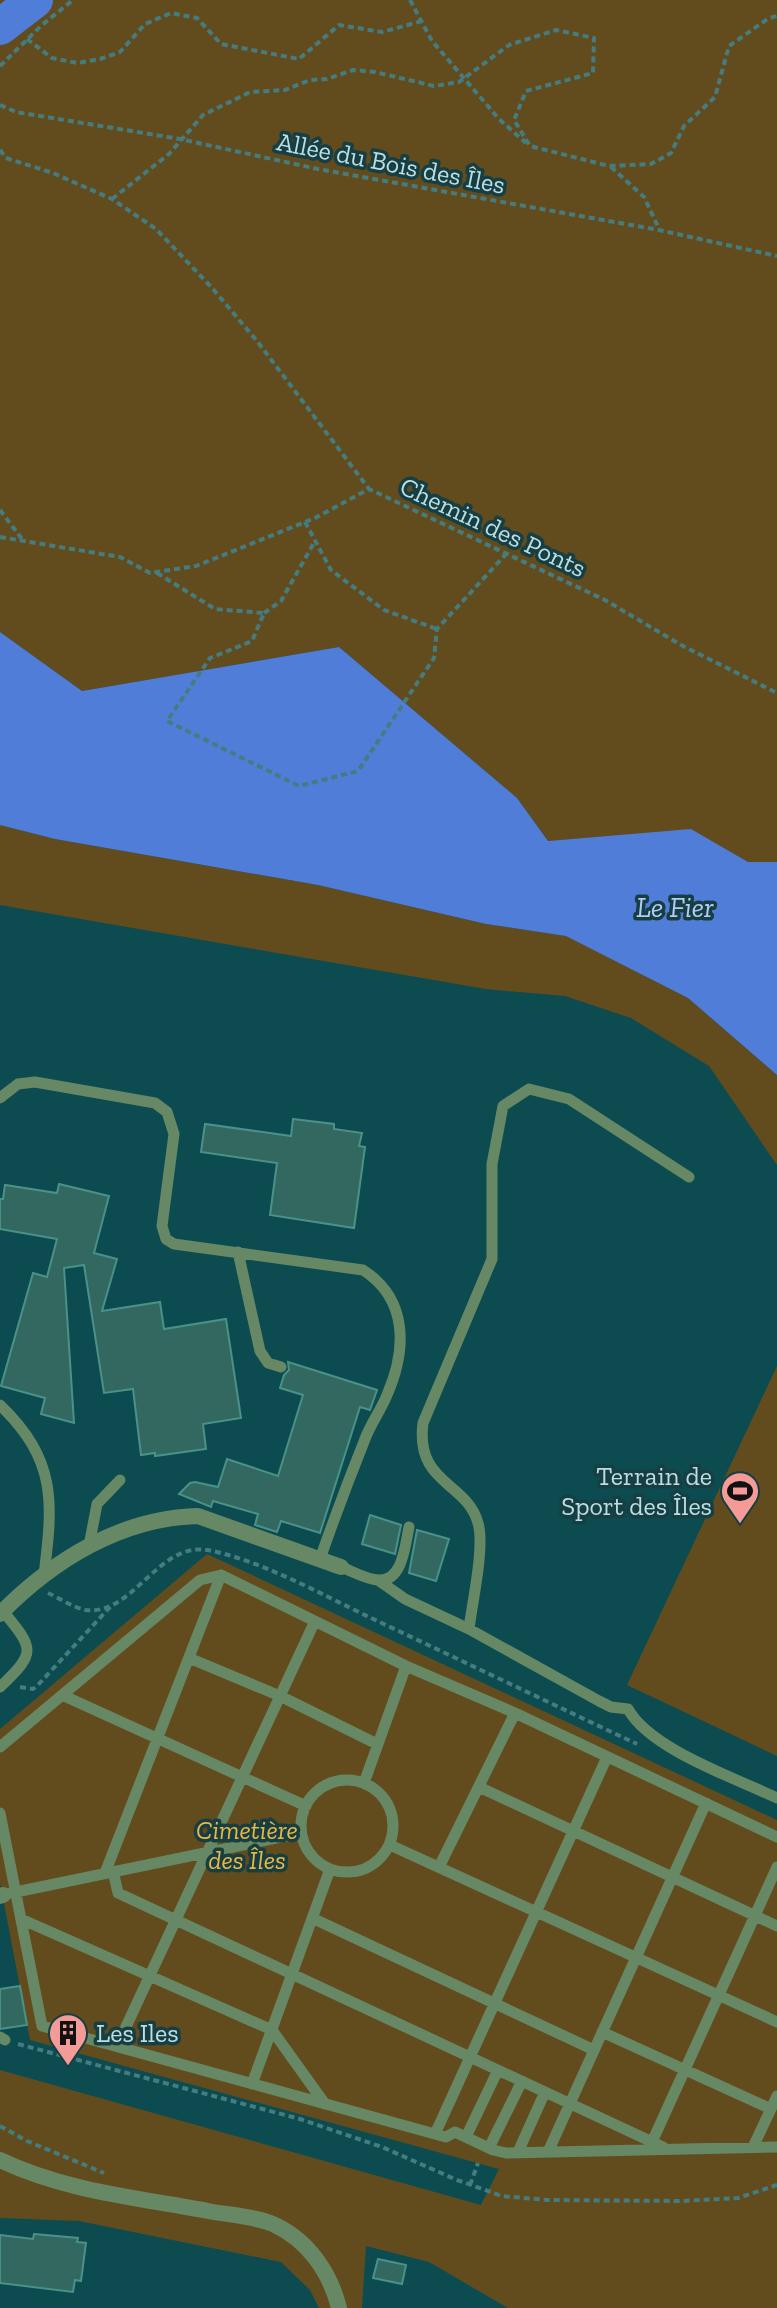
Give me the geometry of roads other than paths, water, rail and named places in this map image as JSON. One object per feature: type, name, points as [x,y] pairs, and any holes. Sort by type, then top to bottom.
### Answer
[{"type":"street","points":[[2,1612],[44,1575],[89,1546],[138,1525],[174,1517],[198,1516],[341,1567]]},
{"type":"street","points":[[0,2160],[70,2185],[273,2224],[311,2252],[329,2279],[339,2308]]},
{"type":"lane","points":[[0,1098],[18,1084],[35,1082],[155,1103],[171,1119],[174,1134],[163,1236],[174,1244],[363,1270],[384,1287],[397,1309],[400,1345],[388,1393],[367,1433],[320,1559]]},
{"type":"lane","points":[[469,1629],[480,1542],[479,1524],[471,1508],[428,1462],[422,1434],[423,1423],[492,1259],[492,1164],[503,1106],[529,1089],[569,1099],[689,1177]]},
{"type":"lane","points":[[238,1252],[260,1351],[268,1363],[281,1367]]},
{"type":"lane","points":[[0,1405],[28,1437],[46,1479],[51,1516],[44,1575]]},
{"type":"lane","points":[[89,1546],[97,1504],[120,1480]]},
{"type":"lane","points":[[378,1580],[389,1578],[396,1572],[409,1527]]},
{"type":"lane","points":[[341,1567],[378,1580],[405,1599],[469,1629],[611,1707],[628,1709],[639,1725],[658,1740],[777,1798]]},
{"type":"lane","points":[[221,1575],[109,1872],[118,1893],[665,2148]]},
{"type":"lane","points":[[0,1747],[200,1580],[221,1575],[406,1666],[515,1713],[777,1837]]},
{"type":"lane","points":[[0,1687],[24,1662],[27,1651],[23,1636],[2,1612]]},
{"type":"lane","points":[[117,2046],[315,1621]]},
{"type":"lane","points":[[189,1658],[280,1696],[377,1744]]},
{"type":"lane","points":[[364,1783],[406,1666]]},
{"type":"lane","points":[[62,1695],[306,1806]]},
{"type":"lane","points":[[439,1867],[515,1713]]},
{"type":"lane","points":[[435,2134],[607,1757]]},
{"type":"lane","points":[[351,1780],[364,1783],[386,1800],[394,1827],[390,1845],[376,1863],[364,1870],[350,1873],[330,1869],[313,1858],[305,1846],[301,1819],[306,1806],[324,1786],[351,1780]]},
{"type":"lane","points":[[479,1787],[777,1926]]},
{"type":"lane","points":[[548,2152],[706,1803]]},
{"type":"lane","points":[[0,1813],[6,1894],[21,1919],[42,2026],[446,2137],[455,2132],[506,2153],[777,2147]]},
{"type":"lane","points":[[6,1894],[301,1833]]},
{"type":"lane","points":[[390,1845],[777,2022]]},
{"type":"lane","points":[[652,2142],[777,1867]]},
{"type":"lane","points":[[252,2084],[330,1869]]},
{"type":"lane","points":[[312,1918],[594,2050]]},
{"type":"lane","points":[[21,1919],[272,2030],[325,2104]]},
{"type":"lane","points":[[602,2032],[771,2109]]},
{"type":"lane","points":[[466,2137],[498,2070]]},
{"type":"lane","points":[[489,2148],[522,2081]]},
{"type":"lane","points":[[518,2152],[545,2092]]},
{"type":"lane","points":[[753,2147],[777,2096]]},
{"type":"water","name":"Le Fier","points":[[0,632],[82,691],[339,647],[517,798],[548,841],[691,829],[748,862],[777,862],[777,1075],[688,998],[566,936],[486,924],[318,885],[55,839],[0,825]]},
{"type":"waterway","points":[[0,27],[35,0]]},
{"type":"place","name":"Terrain de Sport des Îles","points":[[740,1525]]},
{"type":"place","name":"Les Iles","points":[[68,2067]]},
{"type":"park label","name":"Cimetière des Îles","points":[[247,1845]]}]
